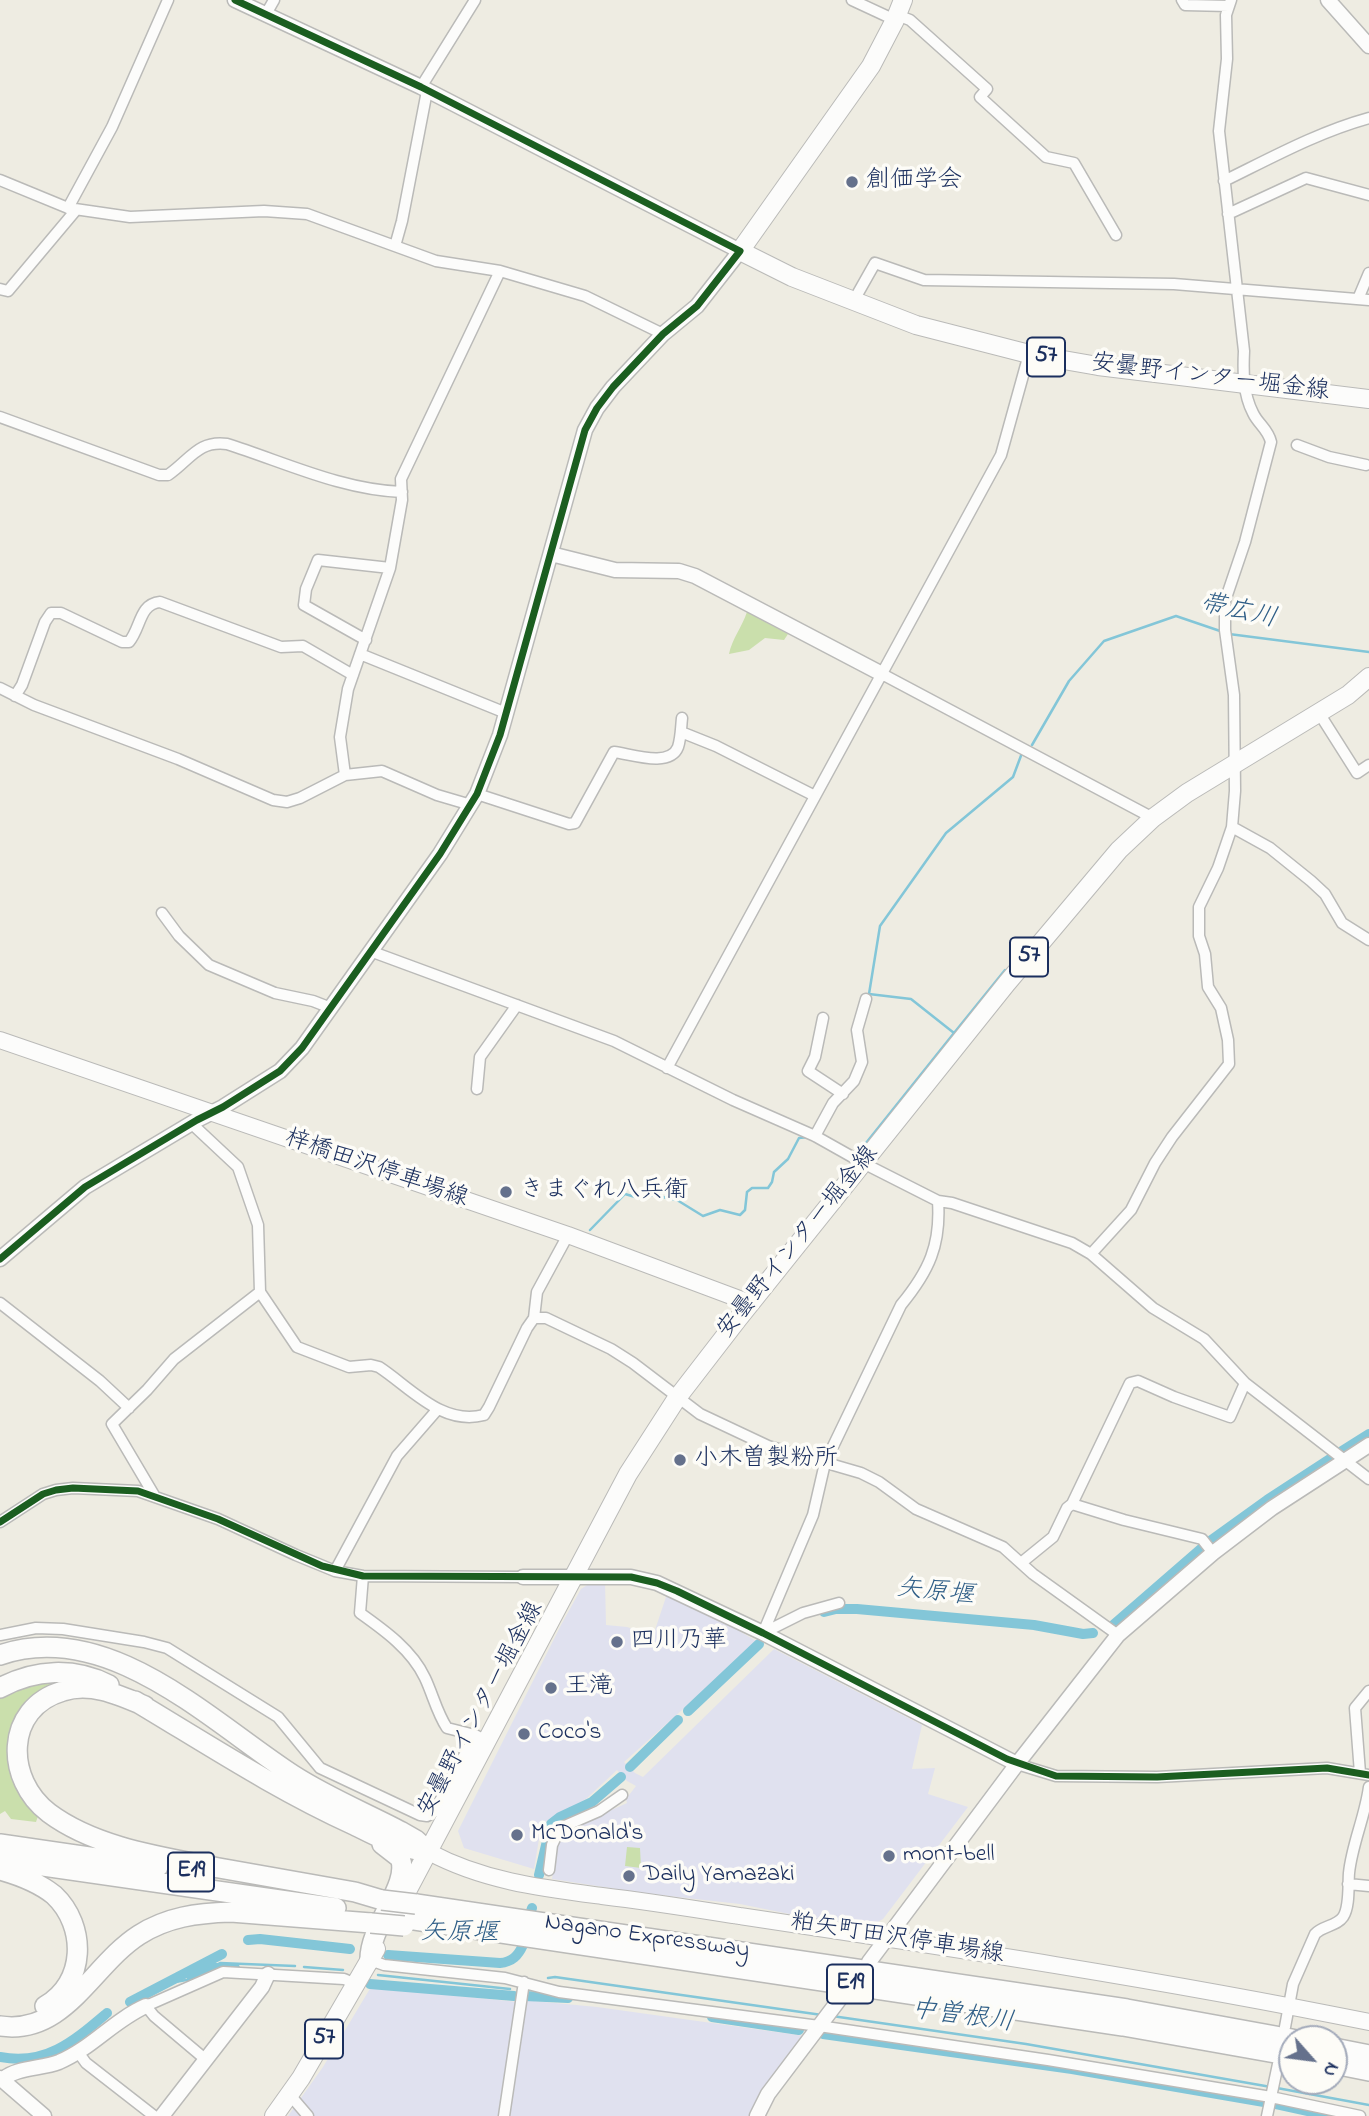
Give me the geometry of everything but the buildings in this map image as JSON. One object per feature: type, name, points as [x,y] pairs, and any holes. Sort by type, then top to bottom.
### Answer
[{"type":"highway","points":[[0,1655],[30,1647],[74,1648],[104,1657],[143,1675],[239,1735],[297,1777],[402,1832],[429,1852]]},
{"type":"highway","points":[[0,1676],[48,1661],[105,1665],[143,1675]]},
{"type":"highway","points":[[0,1688],[29,1676],[59,1672],[75,1673],[101,1681],[228,1759],[395,1852],[403,1865],[400,1882],[373,1938],[370,1960]]},
{"type":"highway","points":[[145,1706],[90,1688],[63,1691],[43,1701],[28,1716],[17,1746],[17,1767],[32,1797],[62,1822],[88,1835],[185,1861],[355,1892],[376,1912]]},
{"type":"highway","points":[[334,1816],[396,1845],[429,1852]]},
{"type":"highway","name":"E19","points":[[0,1844],[376,1912]]},
{"type":"highway","name":"E19","points":[[0,1860],[376,1912]]},
{"type":"highway","points":[[0,1870],[43,1888],[59,1901],[76,1929],[78,1952],[67,1986],[49,2004],[25,2014],[0,2014]]},
{"type":"highway","points":[[0,2026],[33,2024],[55,2014],[77,1996],[107,1963],[136,1937],[175,1918],[209,1912],[376,1912],[409,1916]]},
{"type":"highway","name":"Nagano Expressway","points":[[409,1916],[491,1931],[1123,2026],[1278,2059]]},
{"type":"highway","name":"Nagano Expressway","points":[[409,1916],[1126,2009],[1278,2031]]},
{"type":"highway","points":[[1348,2051],[1369,2055]]},
{"type":"highway","points":[[1348,2067],[1369,2071]]},
{"type":"main road","points":[[740,251],[871,66],[898,12]]},
{"type":"main road","name":"安曇野インター堀金線","points":[[740,251],[792,277],[916,325],[1029,354],[1098,366],[1369,399]]},
{"type":"main road","name":"安曇野インター堀金線","points":[[274,2116],[290,2095],[370,1960],[429,1852],[481,1739],[574,1576],[628,1474],[677,1398],[750,1303],[1099,871],[1153,818],[1233,763],[1348,695],[1369,677]]},
{"type":"main road","name":"梓橋田沢停車場線","points":[[0,1040],[568,1235],[750,1303]]},
{"type":"main road","name":"粕矢町田沢停車場線","points":[[429,1852],[455,1866],[486,1876],[545,1889],[1070,1966],[1369,2022]]},
{"type":"street","points":[[0,289],[8,291],[72,209],[112,127],[168,0]]},
{"type":"street","points":[[0,1259],[85,1186],[270,1079],[302,1048],[452,836],[474,799],[495,750],[585,430],[597,408],[663,334],[697,306],[740,251],[424,89],[235,0]]},
{"type":"street","points":[[266,14],[274,0]]},
{"type":"street","points":[[395,246],[402,221],[424,89],[475,0]]},
{"type":"street","points":[[852,0],[898,12],[910,20],[987,89],[980,97],[1046,158],[1074,163],[1116,235]]},
{"type":"street","points":[[1091,1254],[1131,1210],[1172,1137],[1229,1064],[1228,1040],[1221,1008],[1208,986],[1205,954],[1199,936],[1199,907],[1219,868],[1232,827],[1235,790],[1234,695],[1225,630],[1225,601],[1245,542],[1271,442],[1268,432],[1253,414],[1243,376],[1244,351],[1219,131],[1227,59],[1226,15],[1230,3],[1185,5],[1182,0]]},
{"type":"street","points":[[1328,0],[1369,46]]},
{"type":"street","points":[[1224,181],[1312,138],[1369,118]]},
{"type":"street","points":[[1228,214],[1306,178],[1369,195]]},
{"type":"street","points":[[0,180],[72,209],[130,217],[264,211],[307,214],[436,261],[500,271],[585,296],[663,334]]},
{"type":"street","points":[[853,302],[875,263],[924,280],[1174,284],[1364,300],[1369,273]]},
{"type":"street","points":[[345,775],[340,737],[353,675],[390,568],[402,492],[401,479],[500,271]]},
{"type":"street","points":[[667,1068],[1000,455],[1029,354]]},
{"type":"street","points":[[0,417],[159,475],[168,475],[205,444],[215,442],[301,468],[327,480],[386,492],[402,492]]},
{"type":"street","points":[[1297,445],[1329,457],[1366,465]]},
{"type":"street","points":[[551,554],[615,570],[679,571],[695,576],[1153,818]]},
{"type":"street","points":[[366,640],[304,605],[306,589],[318,560],[390,568]]},
{"type":"street","points":[[15,696],[22,685],[45,622],[51,614],[61,614],[122,642],[129,642],[146,607],[160,602],[281,647],[303,646],[353,675]]},
{"type":"street","points":[[360,654],[506,713]]},
{"type":"street","points":[[0,688],[151,751],[178,759],[272,800],[287,802],[300,799],[345,775],[382,771],[436,795],[474,799],[569,824],[575,822],[614,751],[661,760],[678,749],[682,718]]},
{"type":"street","points":[[1319,713],[1357,773],[1369,765]]},
{"type":"street","points":[[681,732],[716,746],[815,796]]},
{"type":"street","points":[[1232,827],[1270,848],[1311,881],[1325,894],[1342,923],[1369,940]]},
{"type":"street","points":[[162,913],[179,936],[209,965],[275,993],[313,1001],[331,1008]]},
{"type":"street","points":[[370,951],[614,1041],[815,1136],[938,1201],[952,1203],[1072,1243],[1091,1254],[1153,1308],[1204,1339],[1245,1384],[1369,1479]]},
{"type":"street","points":[[815,1136],[833,1104],[854,1081],[862,1062],[857,1030],[866,999]]},
{"type":"street","points":[[477,1089],[480,1057],[517,1004]]},
{"type":"street","points":[[823,1018],[815,1057],[808,1071],[843,1094]]},
{"type":"street","points":[[191,1123],[238,1167],[258,1225],[260,1292],[297,1347],[349,1367],[379,1367],[438,1410],[452,1416],[484,1415],[534,1318],[537,1292],[568,1235]]},
{"type":"street","points":[[763,1633],[813,1515],[825,1463],[901,1305],[916,1287],[935,1251],[939,1223],[938,1201]]},
{"type":"street","points":[[154,1494],[112,1424],[174,1359],[260,1292]]},
{"type":"street","points":[[0,1303],[100,1381],[129,1408]]},
{"type":"street","points":[[534,1318],[547,1318],[611,1349],[700,1414],[768,1446],[861,1473],[879,1482],[916,1509],[1003,1547],[1118,1635]]},
{"type":"street","points":[[1021,1563],[1053,1537],[1067,1508],[1072,1504],[1130,1383],[1138,1381],[1230,1417],[1245,1384]]},
{"type":"street","points":[[335,1571],[397,1456],[438,1410]]},
{"type":"street","points":[[869,1962],[1017,1764],[1118,1635],[1213,1553],[1272,1508],[1369,1445]]},
{"type":"street","points":[[0,1522],[43,1494],[56,1490],[73,1488],[138,1491],[154,1494],[218,1519],[335,1571],[363,1576],[631,1577],[657,1583],[763,1633],[1017,1764],[1056,1776],[1157,1777],[1327,1769],[1365,1774],[1355,1708],[1369,1691]]},
{"type":"street","points":[[1072,1504],[1202,1539],[1213,1553]]},
{"type":"street","points":[[0,1635],[36,1628],[63,1629],[167,1648],[278,1717],[320,1768],[419,1815],[427,1816],[434,1812],[481,1739],[447,1728],[416,1662],[388,1633],[360,1613],[363,1576]]},
{"type":"street","points":[[763,1633],[803,1613],[839,1604]]},
{"type":"street","points":[[1289,2025],[1293,1984],[1315,1934],[1319,1929],[1337,1922],[1345,1913],[1355,1839],[1366,1811],[1369,1787]]},
{"type":"street","points":[[549,1870],[552,1845],[560,1828],[599,1811],[622,1795]]},
{"type":"street","points":[[1348,1884],[1369,1886]]},
{"type":"street","points":[[370,1960],[384,1965],[524,1982],[559,1992],[1048,2060],[1271,2097],[1360,2116]]},
{"type":"street","points":[[44,2116],[1,2079],[9,2073],[46,2066],[78,2052],[124,2017],[219,1973],[344,1979],[356,1984]]},
{"type":"street","points":[[162,2116],[262,1987],[268,1974]]},
{"type":"street","points":[[505,2116],[524,1982]]},
{"type":"street","points":[[757,2116],[768,2094],[845,1992]]},
{"type":"street","points":[[146,2006],[205,2059]]},
{"type":"street","points":[[78,2052],[86,2063],[154,2116]]},
{"type":"street","points":[[1267,2116],[1278,2078]]},
{"type":"street","points":[[290,2095],[308,2116]]},
{"type":"shaded area","points":[[605,1581],[606,1625],[627,1627],[653,1636],[667,1594],[758,1642],[624,1762],[643,1777],[774,1649],[922,1725],[912,1769],[935,1768],[928,1794],[968,1807],[883,1919],[869,1927],[740,1904],[552,1879],[558,1840],[563,1832],[627,1803],[626,1799],[636,1786],[617,1770],[586,1799],[546,1821],[539,1839],[534,1869],[464,1848],[458,1831],[561,1625],[581,1589],[592,1582]]},
{"type":"shaded area","points":[[371,1987],[597,2007],[805,2036],[750,2116],[288,2116],[323,2067]]},
{"type":"green space","points":[[747,612],[788,634],[784,640],[765,638],[749,650],[729,654]]},
{"type":"green space","points":[[65,1677],[16,1729],[38,1816],[36,1822],[11,1819],[5,1811],[0,1814],[0,1696],[14,1688]]},
{"type":"green space","points":[[627,1847],[640,1848],[641,1868],[625,1866]]},
{"type":"waterway","name":"帯広川","points":[[1032,745],[1069,681],[1104,641],[1176,616],[1223,632]]},
{"type":"waterway","name":"帯広川","points":[[1229,634],[1369,652]]},
{"type":"waterway","name":"帯広川","points":[[853,1152],[858,1153],[954,1033],[911,999],[869,994],[880,926],[946,833],[1013,777],[1022,753]]},
{"type":"waterway","points":[[954,1033],[1005,970]]},
{"type":"waterway","points":[[590,1230],[625,1194],[642,1199],[653,1195],[677,1200],[703,1216],[720,1210],[740,1215],[745,1210],[747,1192],[752,1188],[768,1188],[774,1172],[788,1159],[799,1138],[809,1137]]},
{"type":"waterway","name":"矢原堰","points":[[1342,1451],[1369,1434]]},
{"type":"waterway","name":"矢原堰","points":[[1210,1541],[1333,1457]]},
{"type":"waterway","name":"矢原堰","points":[[1112,1626],[1203,1547]]},
{"type":"waterway","name":"矢原堰","points":[[824,1612],[857,1609],[1093,1633]]},
{"type":"waterway","name":"矢原堰","points":[[688,1711],[759,1644]]},
{"type":"waterway","name":"矢原堰","points":[[630,1767],[678,1720]]},
{"type":"waterway","name":"矢原堰","points":[[539,1875],[551,1824],[592,1802],[621,1777]]},
{"type":"waterway","name":"矢原堰","points":[[248,1940],[350,1949]]},
{"type":"waterway","name":"矢原堰","points":[[388,1955],[500,1963],[514,1958],[523,1945]]},
{"type":"waterway","name":"中曽根川","points":[[130,2002],[222,1954]]},
{"type":"waterway","name":"中曽根川","points":[[164,1984],[192,1979],[220,1963],[295,1966]]},
{"type":"waterway","name":"中曽根川","points":[[304,1967],[343,1970]]},
{"type":"waterway","name":"中曽根川","points":[[192,1979],[214,1968],[235,1968]]},
{"type":"waterway","name":"中曽根川","points":[[378,1975],[510,1989]]},
{"type":"waterway","name":"中曽根川","points":[[548,1978],[822,2015]]},
{"type":"waterway","points":[[370,1984],[514,1996]]},
{"type":"waterway","points":[[525,1996],[568,1998]]},
{"type":"waterway","name":"矢原堰","points":[[0,2057],[31,2058],[58,2049],[107,2013]]},
{"type":"waterway","name":"中曽根川","points":[[832,2016],[1026,2044],[1271,2087]]},
{"type":"waterway","points":[[712,2017],[799,2030]]},
{"type":"waterway","points":[[823,2034],[1072,2069],[1264,2102]]},
{"type":"waterway","name":"中曽根川","points":[[1277,2088],[1369,2105]]},
{"type":"waterway","points":[[1276,2104],[1330,2116]]},
{"type":"cycle path","points":[[0,1259],[85,1187],[280,1071],[302,1048],[440,854],[477,794],[500,735],[585,430],[597,408],[663,334],[697,306],[740,251],[421,87],[235,0]]},
{"type":"cycle path","points":[[0,1522],[43,1494],[56,1490],[73,1488],[138,1491],[218,1519],[322,1566],[363,1576],[631,1577],[677,1591],[1007,1759],[1056,1776],[1157,1777],[1327,1768],[1369,1775]]},
{"type":"place","name":"創価学会","points":[[852,182]]},
{"type":"place","name":"きまぐれ八兵衛","points":[[506,1192]]},
{"type":"place","name":"小木曽製粉所","points":[[680,1460]]},
{"type":"place","name":"四川乃華","points":[[617,1642]]},
{"type":"place","name":"王滝","points":[[551,1688]]},
{"type":"place","name":"Coco's","points":[[524,1734]]},
{"type":"place","name":"McDonald's","points":[[517,1835]]},
{"type":"place","name":"mont-bell","points":[[889,1856]]},
{"type":"place","name":"Daily Yamazaki","points":[[629,1876]]}]
